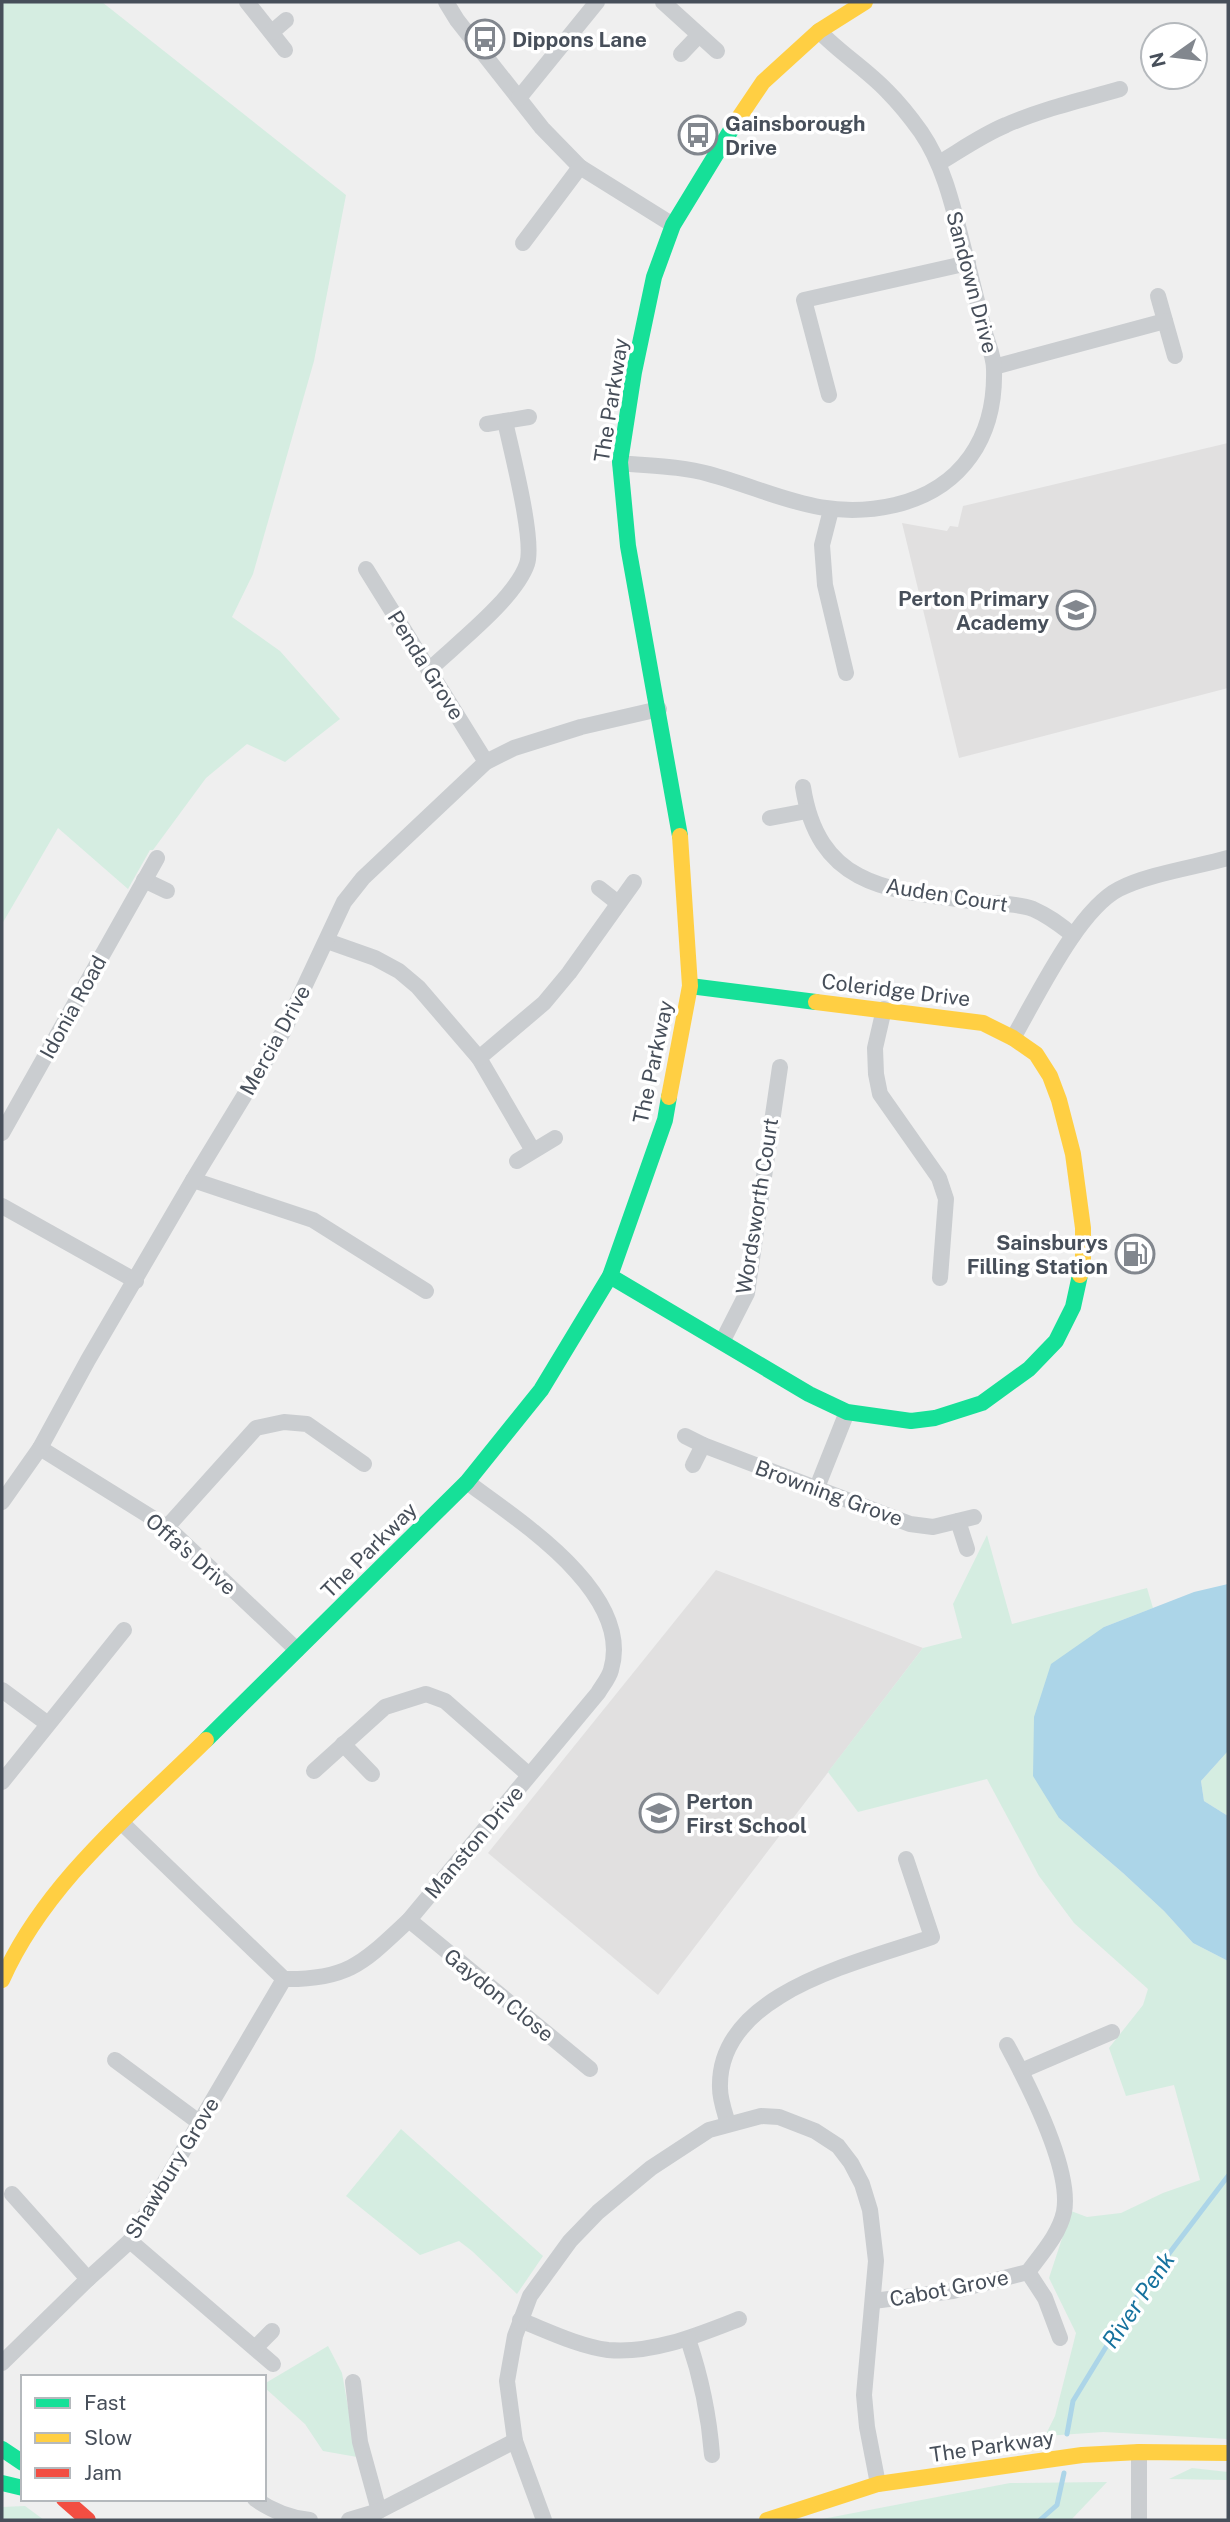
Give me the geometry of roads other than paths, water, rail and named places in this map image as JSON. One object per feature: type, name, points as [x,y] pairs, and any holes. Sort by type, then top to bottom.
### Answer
[{"type":"street","points":[[247,2],[285,50]]},
{"type":"street","points":[[446,2],[457,20],[542,128],[580,167],[673,225]]},
{"type":"street","points":[[519,98],[597,2]]},
{"type":"street","points":[[663,2],[717,51]]},
{"type":"street","name":"The Parkway","points":[[2,1980],[40,1910],[75,1868],[467,1482],[541,1390],[610,1276],[665,1121],[690,986],[682,848],[628,546],[620,463],[634,372],[654,277],[673,225],[722,143],[763,82],[820,31],[865,2]]},
{"type":"street","points":[[272,32],[285,20]]},
{"type":"street","name":"Sandown Drive","points":[[620,463],[671,467],[709,474],[785,500],[831,510],[894,505],[925,496],[964,467],[977,448],[991,412],[994,367],[939,163],[920,131],[887,90],[820,31]]},
{"type":"street","points":[[681,54],[699,35]]},
{"type":"street","points":[[939,163],[979,138],[1012,122],[1120,89]]},
{"type":"street","points":[[523,243],[580,167]]},
{"type":"street","points":[[829,395],[804,300],[968,263]]},
{"type":"street","points":[[1158,296],[1175,356]]},
{"type":"street","points":[[994,367],[1165,321]]},
{"type":"street","points":[[487,424],[529,417]]},
{"type":"street","points":[[429,670],[505,597],[519,580],[528,562],[529,540],[505,421]]},
{"type":"street","points":[[831,510],[822,545],[825,586],[846,673]]},
{"type":"street","name":"Penda Grove","points":[[366,569],[486,762]]},
{"type":"street","name":"Mercia Drive","points":[[2,1502],[40,1448],[193,1180],[283,1032],[344,902],[363,878],[486,762],[514,748],[580,727],[659,709]]},
{"type":"street","name":"Auden Court","points":[[803,787],[807,811],[822,846],[848,870],[881,886],[938,897],[1030,908],[1054,919],[1073,935]]},
{"type":"street","points":[[769,818],[807,811]]},
{"type":"street","name":"Idonia Road","points":[[2,1133],[157,858]]},
{"type":"street","points":[[1013,1038],[1073,935],[1103,899],[1120,888],[1228,858]]},
{"type":"street","points":[[144,880],[167,891]]},
{"type":"street","points":[[479,1058],[544,1003],[569,973],[634,882]]},
{"type":"street","points":[[599,888],[618,903]]},
{"type":"street","points":[[327,941],[375,958],[399,971],[418,988],[479,1058],[532,1149]]},
{"type":"street","name":"Coleridge Drive","points":[[610,1276],[809,1394],[847,1412],[911,1421],[935,1418],[982,1403],[1029,1369],[1056,1341],[1073,1307],[1083,1262],[1083,1228],[1073,1154],[1059,1100],[1050,1076],[1036,1054],[1013,1038],[983,1023],[690,986]]},
{"type":"street","points":[[884,1009],[875,1048],[880,1094],[939,1178],[946,1199],[940,1278]]},
{"type":"street","name":"Wordsworth Court","points":[[722,1342],[747,1293],[780,1067]]},
{"type":"street","points":[[517,1161],[532,1149],[555,1138]]},
{"type":"street","points":[[193,1180],[313,1220],[426,1291]]},
{"type":"street","points":[[2,1206],[136,1281]]},
{"type":"street","points":[[816,1490],[847,1412]]},
{"type":"street","points":[[167,1527],[256,1427],[284,1422],[307,1424],[364,1464]]},
{"type":"street","name":"Browning Grove","points":[[685,1436],[703,1446],[910,1524],[933,1527],[966,1519],[967,1549]]},
{"type":"street","points":[[693,1465],[703,1446]]},
{"type":"street","name":"Offa's Drive","points":[[40,1448],[167,1527],[297,1650]]},
{"type":"street","name":"Manston Drive","points":[[284,1979],[322,1977],[351,1969],[380,1948],[408,1920],[598,1693],[611,1670],[613,1641],[608,1616],[599,1598],[547,1542],[467,1482]]},
{"type":"street","points":[[2,1782],[124,1630]]},
{"type":"street","points":[[2,1690],[48,1724]]},
{"type":"street","points":[[314,1771],[385,1707],[426,1695],[445,1701],[528,1775]]},
{"type":"street","points":[[343,1744],[372,1774]]},
{"type":"street","points":[[122,1823],[284,1979]]},
{"type":"street","points":[[728,2124],[720,2088],[725,2057],[742,2026],[768,2003],[802,1983],[932,1937],[906,1859]]},
{"type":"street","name":"Gaydon Close","points":[[408,1920],[590,2069]]},
{"type":"street","name":"Shawbury Grove","points":[[2,2362],[130,2241],[284,1979]]},
{"type":"street","points":[[1021,2071],[1112,2032]]},
{"type":"street","name":"Cabot Grove","points":[[873,2301],[953,2291],[1028,2272],[1055,2234],[1063,2215],[1066,2194],[1062,2176],[1043,2121],[1007,2045]]},
{"type":"street","points":[[115,2060],[200,2123]]},
{"type":"street","points":[[544,2520],[515,2441],[507,2381],[510,2354],[530,2296],[570,2241],[598,2212],[651,2168],[709,2130],[761,2116],[779,2118],[815,2131],[838,2146],[862,2184],[870,2210],[876,2261],[864,2395],[878,2484]]},
{"type":"street","points":[[12,2194],[88,2279]]},
{"type":"street","points":[[130,2241],[272,2364]]},
{"type":"street","points":[[1028,2272],[1045,2298],[1060,2338]]},
{"type":"street","points":[[520,2320],[571,2340],[607,2350],[636,2349],[688,2339],[739,2319]]},
{"type":"street","points":[[255,2348],[272,2331]]},
{"type":"street","points":[[688,2339],[709,2418],[712,2455]]},
{"type":"street","points":[[353,2382],[360,2442],[379,2511]]},
{"type":"street","points":[[349,2520],[379,2511],[515,2441]]},
{"type":"street","points":[[2,2449],[21,2462]]},
{"type":"street","points":[[1139,2452],[1139,2520]]},
{"type":"street","name":"The Parkway","points":[[767,2520],[878,2484],[1082,2455],[1139,2452],[1228,2453]]},
{"type":"street","points":[[2,2483],[21,2488]]},
{"type":"street","points":[[258,2501],[278,2512],[310,2520]]},
{"type":"street","points":[[69,2504],[88,2520]]},
{"type":"water","points":[[1228,1584],[1228,1751],[1201,1781],[1204,1801],[1228,1816],[1228,1961],[1193,1943],[1164,1911],[1059,1818],[1033,1776],[1034,1717],[1051,1664],[1104,1627],[1194,1592]]},
{"type":"waterway","name":"River Penk","points":[[1067,2434],[1073,2401],[1139,2293],[1228,2176]]},
{"type":"waterway","name":"River Penk","points":[[1040,2520],[1057,2505],[1064,2473]]},
{"type":"place","name":"Dippons Lane","points":[[485,39]]},
{"type":"place","name":"Gainsborough Drive","points":[[698,135]]},
{"type":"place","name":"Perton Primary Academy","points":[[1076,610]]},
{"type":"place","name":"Sainsburys Filling Station","points":[[1135,1254]]},
{"type":"place","name":"Perton First School","points":[[659,1813]]}]
